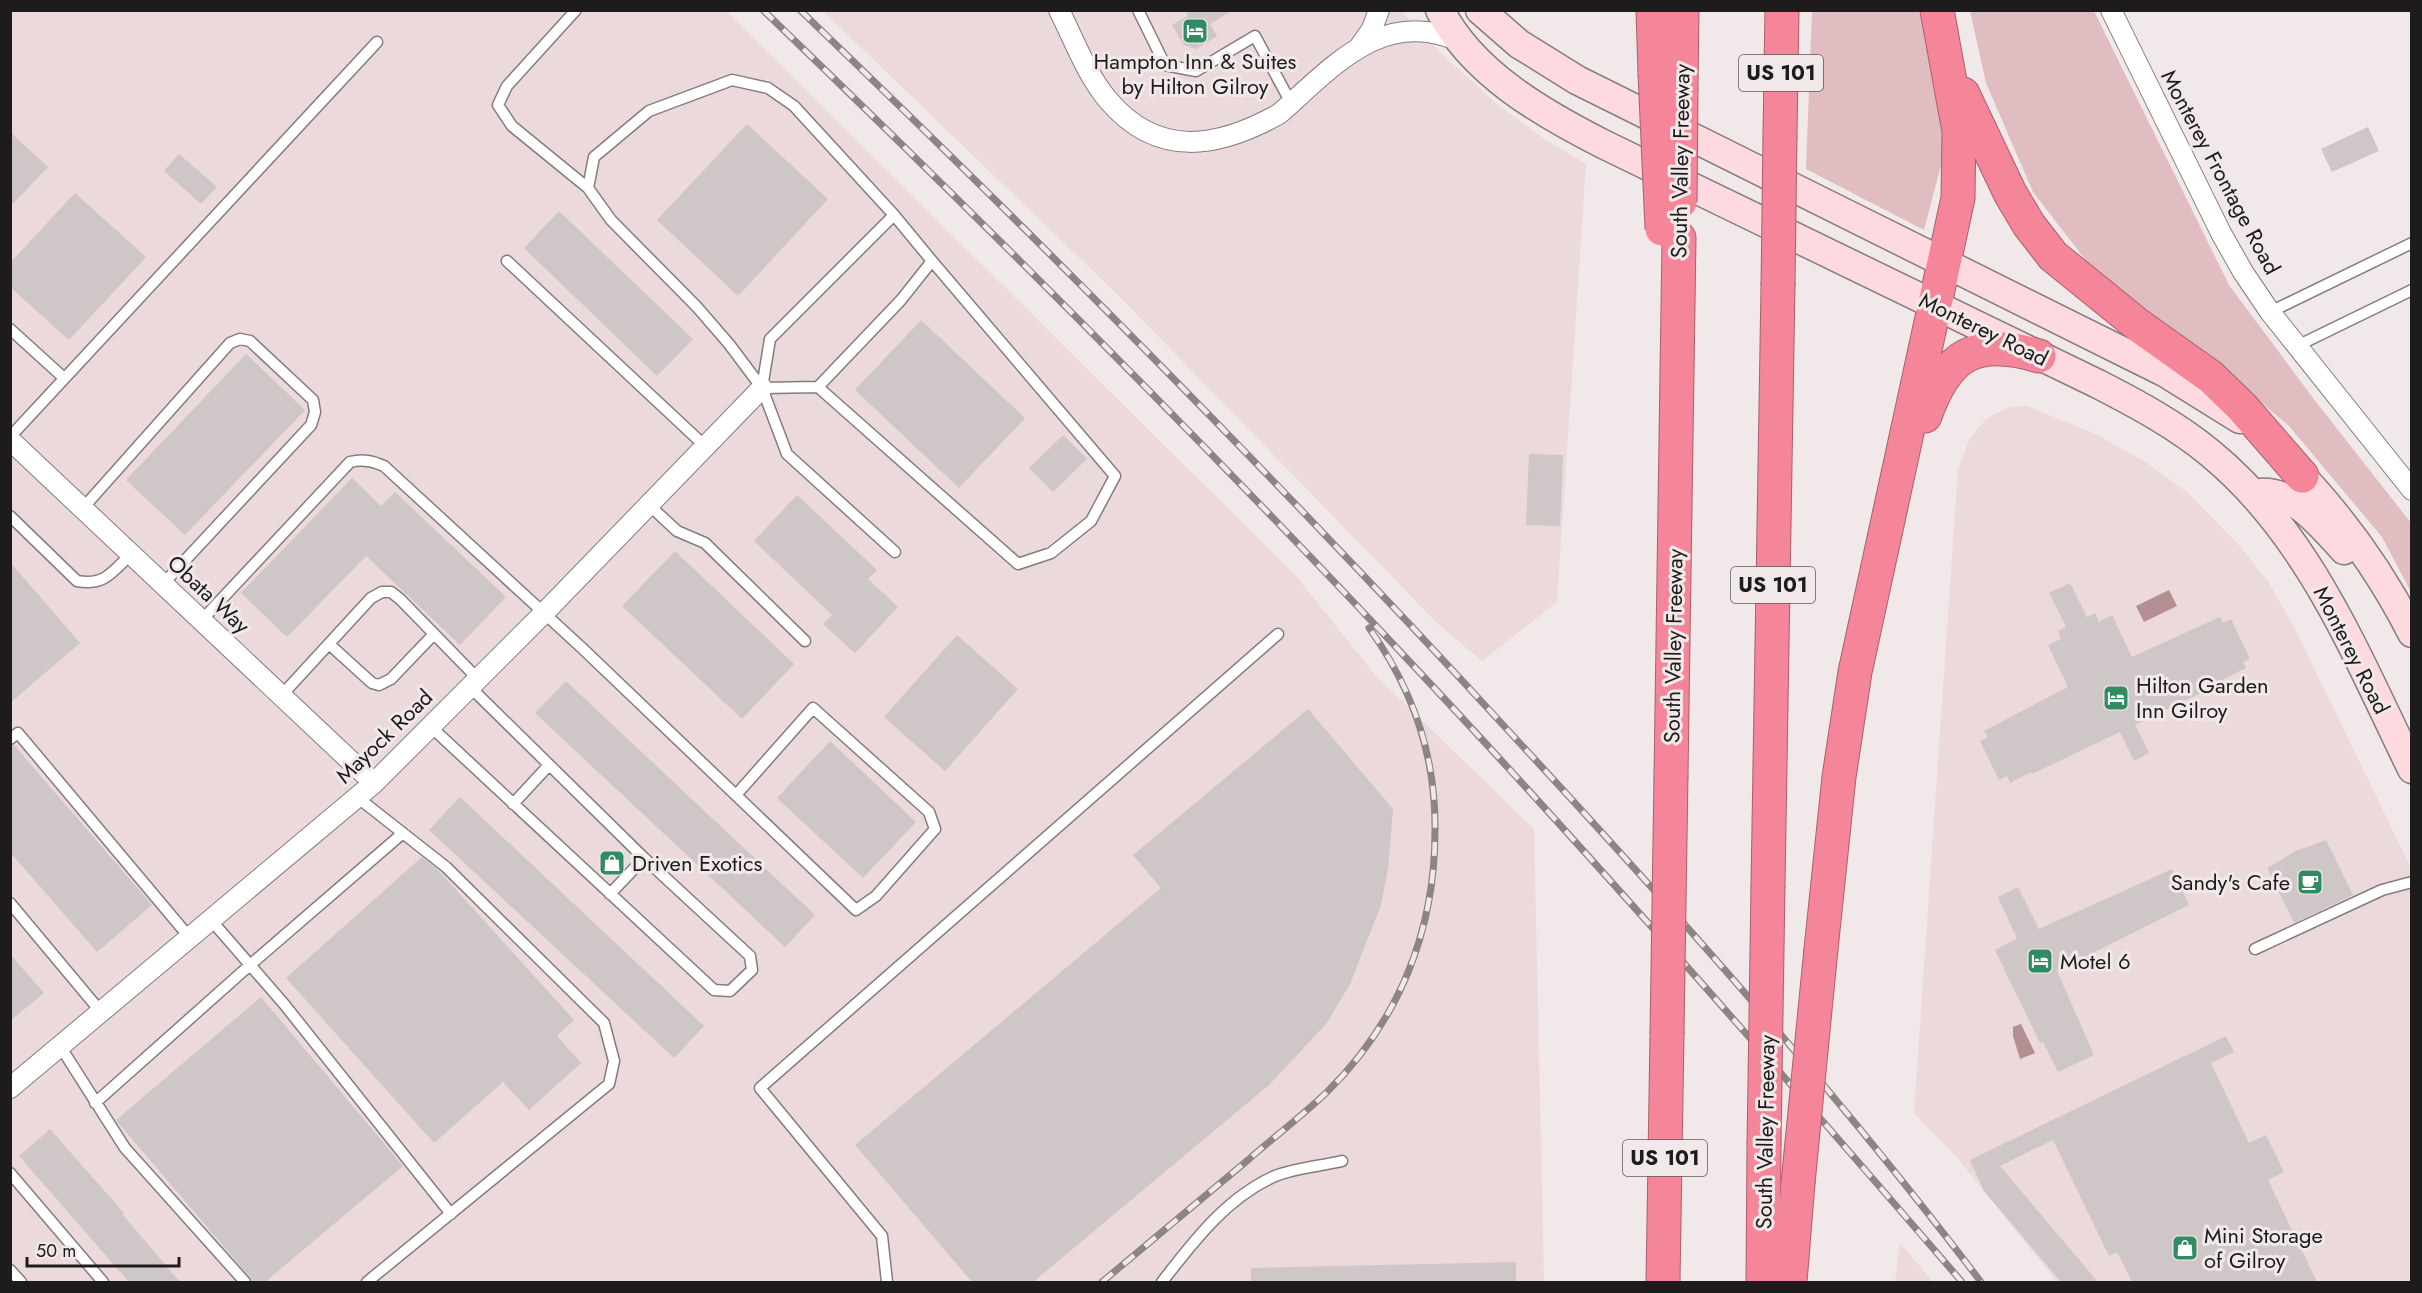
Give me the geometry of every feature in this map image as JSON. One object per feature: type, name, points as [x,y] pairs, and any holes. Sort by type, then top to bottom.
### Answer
[{"type":"highway","points":[[1653,10],[1668,81]]},
{"type":"highway","name":"South Valley Freeway","points":[[1663,1282],[1677,399],[1670,234],[1668,81],[1682,10]]},
{"type":"highway","name":"South Valley Freeway","points":[[1763,1282],[1782,10]]},
{"type":"highway","points":[[1790,1282],[1839,777],[1855,672],[1936,306],[1960,176],[1959,131],[1937,10]]},
{"type":"highway","points":[[1947,60],[2010,193],[2029,225],[2053,256],[2138,325],[2211,377],[2242,406],[2302,476]]},
{"type":"highway","points":[[1855,672],[1893,542],[1923,423],[1938,385],[1952,366],[1974,351],[2005,348],[2039,356]]},
{"type":"main road","name":"Monterey Road","points":[[1440,10],[1461,42],[1526,99],[1583,134],[2138,405],[2176,428],[2220,461],[2253,494],[2313,573],[2412,769]]},
{"type":"main road","name":"Monterey Road","points":[[1480,10],[1519,44],[1577,81],[1945,261],[2190,386],[2254,429],[2302,476],[2359,544],[2384,582],[2409,628]]},
{"type":"main road","points":[[2253,494],[2273,491],[2306,512],[2345,551],[2409,628]]},
{"type":"street","points":[[1059,10],[1107,99],[1128,120],[1155,136],[1181,143],[1210,142],[1237,135],[1279,114],[1360,46],[1372,29],[1378,10]]},
{"type":"street","name":"Monterey Frontage Road","points":[[2111,10],[2221,234],[2270,312],[2412,490]]},
{"type":"street","points":[[1360,46],[1384,35],[1415,30],[1436,32],[1461,42]]},
{"type":"street","name":"Mayock Road","points":[[10,1088],[374,783],[544,613],[762,388]]},
{"type":"street","name":"Obata Way","points":[[10,438],[374,783]]},
{"type":"lane","points":[[576,10],[507,86],[498,105],[512,126],[588,188],[611,220],[697,307],[729,344],[762,388],[787,454],[895,552]]},
{"type":"lane","points":[[1138,10],[1165,65],[1196,71],[1255,36],[1292,103]]},
{"type":"lane","points":[[10,438],[376,42]]},
{"type":"lane","points":[[588,188],[594,157],[649,111],[732,80],[768,88],[794,106],[894,214],[1115,476],[1091,521],[1051,553],[1018,564],[818,387],[762,388]]},
{"type":"lane","points":[[762,388],[771,339],[894,214]]},
{"type":"lane","points":[[2270,312],[2412,243]]},
{"type":"lane","points":[[507,261],[706,447]]},
{"type":"lane","points":[[818,387],[901,300],[932,261]]},
{"type":"lane","points":[[2297,346],[2412,290]]},
{"type":"lane","points":[[10,329],[64,378]]},
{"type":"lane","points":[[83,508],[230,343],[240,339],[250,341],[314,400],[315,412],[311,425],[163,584]]},
{"type":"lane","points":[[202,621],[350,462],[364,459],[384,466],[544,613],[856,910],[876,896],[934,830],[928,812],[813,708],[736,795]]},
{"type":"lane","points":[[648,504],[677,531],[705,543],[805,641]]},
{"type":"lane","points":[[10,516],[77,581],[92,584],[104,580],[131,554]]},
{"type":"lane","points":[[281,696],[371,598],[382,592],[391,592],[434,634],[473,682],[549,765],[644,858],[750,956],[752,970],[730,991],[714,990],[430,726]]},
{"type":"lane","points":[[329,644],[372,683],[380,685],[391,679],[434,634]]},
{"type":"lane","points":[[887,1282],[882,1236],[760,1088],[1278,634]]},
{"type":"lane","points":[[10,739],[18,733],[190,938]]},
{"type":"lane","points":[[513,804],[549,765]]},
{"type":"lane","points":[[357,797],[446,867],[604,1023],[614,1061],[609,1084],[367,1282]]},
{"type":"lane","points":[[95,1103],[403,833]]},
{"type":"lane","points":[[610,894],[644,858]]},
{"type":"lane","points":[[2255,949],[2382,890],[2412,882]]},
{"type":"lane","points":[[10,903],[101,1012]]},
{"type":"lane","points":[[211,920],[284,1004],[451,1214]]},
{"type":"lane","points":[[60,1046],[125,1148],[245,1282]]},
{"type":"lane","points":[[1162,1282],[1226,1207],[1276,1176],[1342,1161]]},
{"type":"lane","points":[[10,1173],[104,1282]]},
{"type":"lane","points":[[10,1270],[21,1282]]},
{"type":"shaded area","points":[[10,11],[726,11],[1296,576],[1376,676],[1534,829],[1544,1282],[11,1282]]},
{"type":"shaded area","points":[[823,11],[1401,11],[1442,54],[1499,106],[1546,140],[1586,164],[1557,602],[1482,661],[1437,623],[1120,297]]},
{"type":"shaded area","points":[[1812,11],[1927,11],[1933,42],[1944,154],[1924,230],[1806,169]]},
{"type":"shaded area","points":[[1970,11],[2094,11],[2229,285],[2313,398],[2411,523],[2411,592],[2382,537],[2289,426],[2206,356],[2097,275],[2033,192],[1986,83]]},
{"type":"shaded area","points":[[2027,406],[2093,433],[2144,461],[2188,493],[2239,545],[2269,583],[2294,627],[2411,868],[2411,1282],[2057,1282],[1960,1161],[1914,1113],[1958,469],[1970,438],[1987,418],[2009,407]]},
{"type":"shaded area","points":[[2169,590],[2177,606],[2144,622],[2136,606]]},
{"type":"shaded area","points":[[2021,1024],[2035,1053],[2020,1059],[2013,1036],[2013,1027]]},
{"type":"shaded area","points":[[1900,1243],[1933,1282],[1895,1282]]},
{"type":"building","name":"Hampton Inn & Suites by Hilton Gilroy","points":[[1185,10],[1233,10],[1210,24],[1217,36],[1196,49],[1184,45],[1172,25],[1188,16]]},
{"type":"building","points":[[747,124],[828,199],[738,296],[657,220]]},
{"type":"building","points":[[2368,127],[2379,151],[2332,172],[2321,149]]},
{"type":"building","points":[[10,132],[48,167],[10,207]]},
{"type":"building","points":[[179,154],[217,187],[201,204],[164,171]]},
{"type":"building","points":[[75,193],[146,257],[69,340],[10,287],[10,263]]},
{"type":"building","points":[[559,211],[693,339],[657,376],[524,248]]},
{"type":"building","points":[[921,320],[1025,418],[959,488],[855,390]]},
{"type":"building","points":[[246,354],[305,410],[185,535],[126,480]]},
{"type":"building","points":[[1063,435],[1087,459],[1053,492],[1029,468]]},
{"type":"building","points":[[1529,454],[1563,455],[1560,526],[1526,525]]},
{"type":"building","points":[[352,478],[381,506],[395,492],[506,597],[460,645],[366,556],[287,637],[241,593]]},
{"type":"building","points":[[797,495],[877,570],[868,579],[898,607],[855,653],[823,624],[832,615],[754,541]]},
{"type":"building","points":[[675,551],[794,664],[742,719],[622,606]]},
{"type":"building","points":[[10,562],[80,643],[10,703]]},
{"type":"building","name":"Hilton Garden Inn Gilroy","points":[[2070,583],[2087,617],[2095,613],[2099,622],[2112,615],[2132,657],[2220,617],[2223,623],[2231,619],[2250,659],[2243,662],[2246,668],[2224,679],[2225,681],[2135,725],[2149,753],[2134,761],[2120,732],[2010,783],[2007,776],[1999,780],[1980,741],[1988,737],[1984,731],[2068,687],[2048,645],[2061,639],[2058,631],[2066,627],[2049,593]]},
{"type":"building","points":[[957,635],[1018,689],[945,771],[884,717]]},
{"type":"building","points":[[566,681],[815,915],[785,947],[535,713]]},
{"type":"building","points":[[1308,709],[1393,809],[1388,868],[1381,905],[1350,984],[1327,1023],[1269,1085],[1033,1282],[972,1282],[855,1145],[1161,888],[1133,855]]},
{"type":"building","points":[[830,741],[916,822],[863,878],[777,798]]},
{"type":"building","points":[[14,745],[152,905],[97,952],[10,852],[10,746]]},
{"type":"building","points":[[460,797],[704,1026],[674,1058],[429,830]]},
{"type":"building","name":"Sandy's Cafe","points":[[2326,840],[2353,895],[2294,923],[2267,868],[2296,851]]},
{"type":"building","points":[[422,857],[439,871],[574,1020],[557,1036],[581,1063],[529,1110],[503,1082],[434,1143],[286,978]]},
{"type":"building","name":"Motel 6","points":[[2172,869],[2189,905],[2057,971],[2094,1055],[2058,1072],[2043,1042],[2040,1043],[1995,950],[2017,939],[1998,897],[2018,887],[2039,929]]},
{"type":"building","points":[[10,954],[44,993],[10,1021]]},
{"type":"building","points":[[261,997],[403,1166],[265,1282],[254,1282],[116,1120]]},
{"type":"building","points":[[2226,1036],[2234,1052],[2211,1063],[2249,1143],[2266,1135],[2284,1172],[2268,1180],[2317,1282],[2132,1282],[2117,1252],[2109,1256],[2053,1140],[2000,1166],[2098,1282],[2061,1282],[1984,1191],[1970,1160]]},
{"type":"building","points":[[50,1129],[124,1213],[122,1214],[180,1282],[129,1282],[19,1156]]},
{"type":"building","points":[[1516,1262],[1516,1282],[1251,1282],[1251,1268]]},
{"type":"railway","points":[[763,10],[1098,340],[1344,592],[1494,752],[1629,902],[1962,1282]]},
{"type":"railway","points":[[800,10],[1074,278],[1342,552],[1429,645],[1637,871],[1755,1005],[1870,1142],[1981,1282]]},
{"type":"railway","points":[[1102,1282],[1327,1092],[1352,1065],[1374,1035],[1393,1005],[1408,972],[1420,939],[1433,868],[1435,831],[1431,776],[1419,724],[1409,699],[1385,651],[1369,628]]},
{"type":"place","name":"Hampton Inn & Suites by Hilton Gilroy","points":[[1195,31]]},
{"type":"place","name":"Hilton Garden Inn Gilroy","points":[[2116,698]]},
{"type":"place","name":"Driven Exotics","points":[[612,863]]},
{"type":"place","name":"Sandy's Cafe","points":[[2310,882]]},
{"type":"place","name":"Motel 6","points":[[2040,961]]},
{"type":"place","name":"Mini Storage of Gilroy","points":[[2185,1248]]}]
